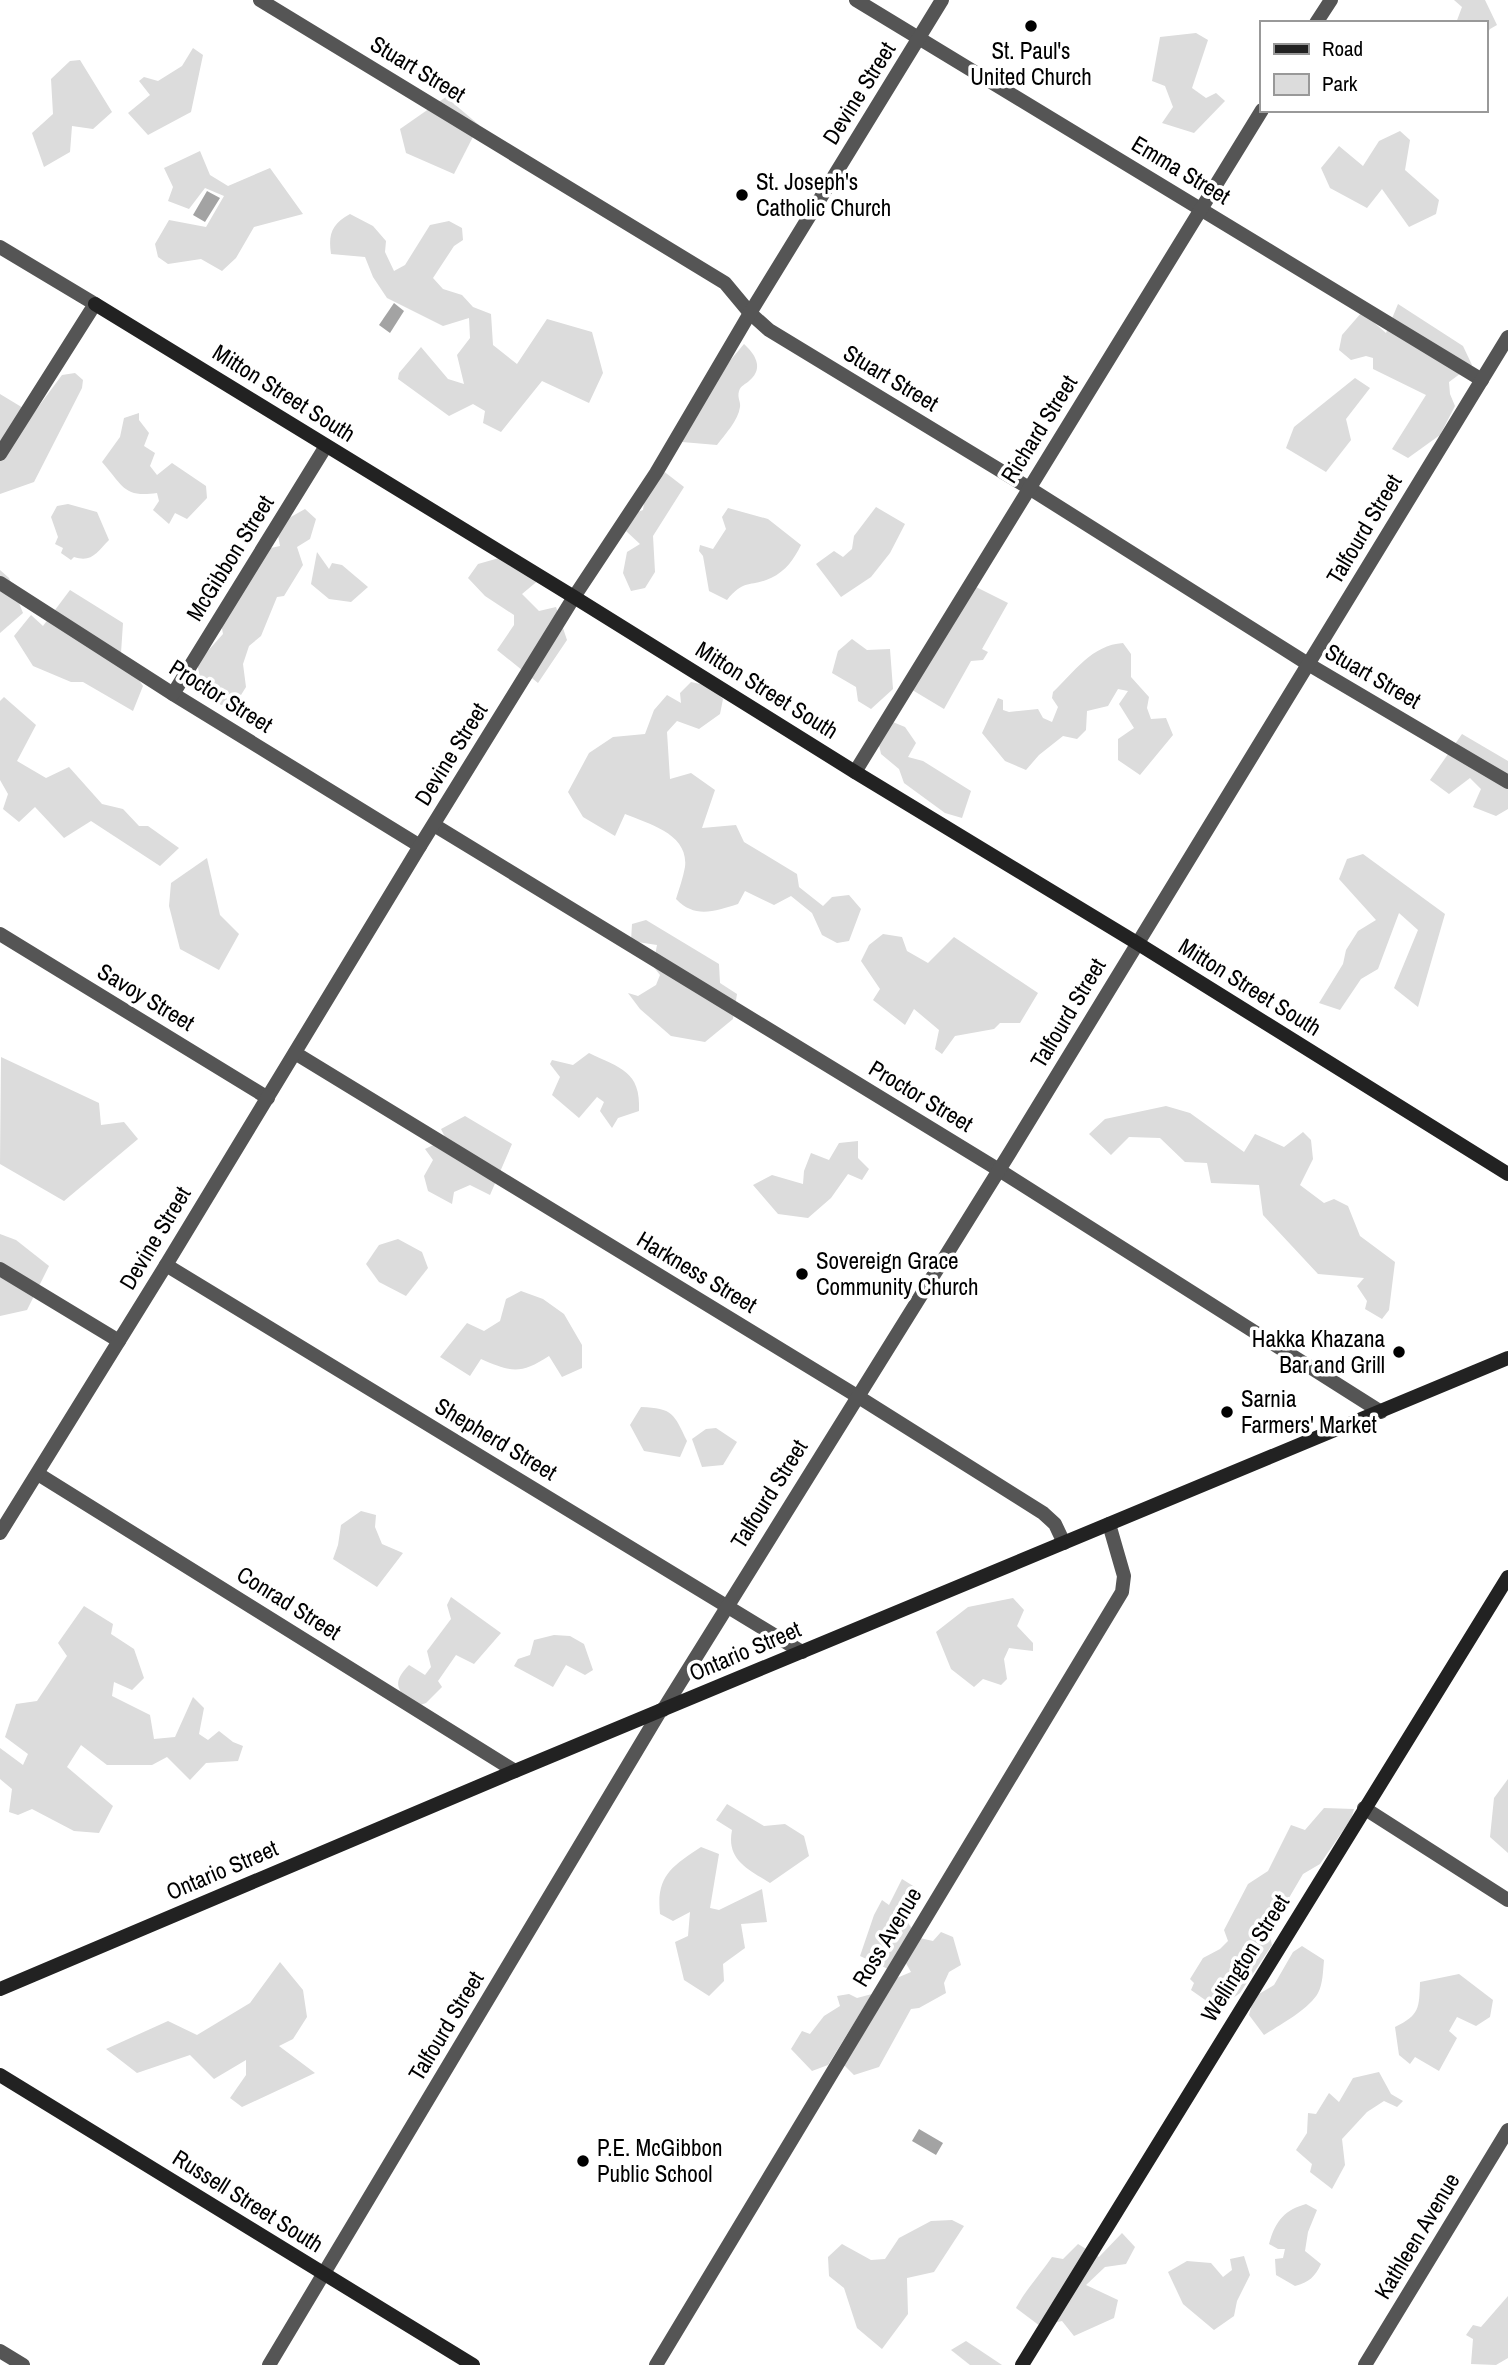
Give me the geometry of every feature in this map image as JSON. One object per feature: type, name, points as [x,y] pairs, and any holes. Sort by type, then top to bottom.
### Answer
[{"type":"street","name":"Stuart Street","points":[[260,0],[725,283],[750,313],[769,330],[1029,488],[1308,664],[1508,782]]},
{"type":"street","name":"Emma Street","points":[[856,0],[1482,380]]},
{"type":"street","name":"Devine Street","points":[[0,1533],[574,597],[656,473],[750,313],[942,0]]},
{"type":"street","points":[[1318,21],[1331,0]]},
{"type":"street","name":"Richard Street","points":[[855,772],[1261,112]]},
{"type":"street","name":"Mitton Street South","points":[[0,247],[1137,943],[1508,1174]]},
{"type":"street","points":[[0,454],[95,304]]},
{"type":"street","name":"Talfourd Street","points":[[269,2365],[726,1605],[999,1170],[1508,337]]},
{"type":"street","name":"McGibbon Street","points":[[173,694],[326,446]]},
{"type":"street","name":"Proctor Street","points":[[0,583],[173,694],[420,846]]},
{"type":"street","name":"Proctor Street","points":[[434,825],[999,1170],[1381,1412]]},
{"type":"street","name":"Savoy Street","points":[[0,934],[268,1098]]},
{"type":"street","name":"Harkness Street","points":[[295,1053],[857,1396],[1043,1513],[1055,1524],[1064,1543]]},
{"type":"street","name":"Shepherd Street","points":[[166,1265],[802,1652]]},
{"type":"street","points":[[0,1269],[119,1341]]},
{"type":"street","name":"Ontario Street","points":[[0,1989],[515,1770],[1508,1358]]},
{"type":"street","name":"Conrad Street","points":[[38,1474],[515,1770]]},
{"type":"street","name":"Ross Avenue","points":[[656,2365],[1122,1592],[1124,1576],[1109,1524]]},
{"type":"street","name":"Wellington Street","points":[[1022,2365],[1508,1577]]},
{"type":"street","points":[[1364,1808],[1508,1900]]},
{"type":"street","name":"Russell Street South","points":[[0,2075],[473,2365]]},
{"type":"street","name":"Kathleen Avenue","points":[[1365,2365],[1508,2130]]},
{"type":"street","points":[[0,2351],[23,2365]]},
{"type":"green space","points":[[1454,0],[1485,0],[1497,25],[1487,34],[1487,21],[1457,21],[1462,7]]},
{"type":"green space","points":[[1196,33],[1208,40],[1192,88],[1206,98],[1216,93],[1225,101],[1194,133],[1162,123],[1173,107],[1165,86],[1152,81],[1160,37]]},
{"type":"green space","points":[[193,48],[203,55],[191,112],[148,135],[128,113],[150,95],[139,81],[144,77],[158,81],[182,66]]},
{"type":"green space","points":[[80,60],[112,112],[93,129],[72,126],[70,152],[44,167],[32,133],[53,114],[51,79],[70,61]]},
{"type":"green space","points":[[446,97],[479,125],[454,174],[406,153],[400,129]]},
{"type":"green space","points":[[1400,131],[1410,140],[1405,170],[1439,200],[1436,214],[1409,227],[1382,189],[1367,208],[1330,188],[1321,168],[1339,146],[1363,166],[1379,141]]},
{"type":"green space","points":[[200,151],[210,175],[228,186],[270,168],[303,214],[254,227],[236,258],[222,271],[201,259],[168,264],[158,257],[155,244],[169,220],[206,227],[224,196],[205,188],[189,209],[168,201],[173,187],[164,168]]},
{"type":"green space","points":[[350,214],[373,226],[386,241],[385,252],[394,271],[405,265],[430,225],[449,221],[462,228],[463,240],[454,246],[433,278],[443,289],[462,295],[473,307],[491,314],[493,345],[517,364],[547,319],[592,332],[603,373],[589,403],[542,381],[501,432],[483,423],[485,411],[473,404],[449,416],[398,379],[399,373],[421,347],[448,379],[464,384],[457,355],[470,338],[469,318],[443,326],[387,298],[373,277],[365,257],[331,254],[333,230]]},
{"type":"green space","points":[[1398,304],[1463,346],[1472,365],[1449,382],[1455,406],[1440,435],[1408,458],[1392,449],[1426,395],[1373,369],[1373,358],[1366,356],[1351,360],[1339,350],[1342,335],[1362,312],[1386,333]]},
{"type":"green space","points":[[744,344],[752,352],[757,371],[739,391],[740,407],[734,422],[717,445],[682,442],[677,424]]},
{"type":"green space","points":[[75,373],[83,380],[82,388],[34,482],[0,494],[0,394],[33,414],[62,375]]},
{"type":"green space","points":[[1355,378],[1370,388],[1346,419],[1351,440],[1326,472],[1286,448],[1294,427]]},
{"type":"green space","points":[[139,413],[139,420],[149,433],[144,446],[155,453],[150,466],[157,475],[172,463],[206,486],[207,498],[187,519],[175,513],[169,524],[153,510],[159,501],[157,493],[131,492],[120,484],[102,462],[120,437],[124,418]]},
{"type":"green space","points":[[662,470],[684,487],[653,536],[655,572],[645,588],[631,591],[623,573],[627,552],[640,544],[626,531],[630,515],[643,510],[646,489]]},
{"type":"green space","points":[[68,504],[97,512],[109,540],[85,559],[74,557],[71,560],[61,553],[63,548],[55,544],[58,537],[51,517],[57,506]]},
{"type":"green space","points":[[876,507],[905,524],[890,553],[871,577],[841,597],[816,564],[834,551],[843,557],[852,549],[854,536]]},
{"type":"green space","points":[[728,508],[768,519],[801,545],[781,572],[764,581],[743,586],[727,600],[709,591],[703,556],[699,551],[700,545],[713,549],[726,529],[722,517]]},
{"type":"green space","points":[[305,509],[316,519],[310,539],[297,547],[303,565],[284,596],[277,597],[261,636],[249,646],[243,664],[246,687],[236,703],[221,705],[202,687],[197,663],[223,634],[219,612],[257,551],[280,546],[277,530],[289,518]]},
{"type":"green space","points":[[317,552],[329,569],[332,563],[342,565],[368,587],[351,602],[329,599],[311,584]]},
{"type":"green space","points":[[499,558],[540,579],[522,594],[539,611],[556,607],[567,640],[538,683],[497,650],[514,625],[514,615],[485,596],[468,578],[478,564]]},
{"type":"green space","points":[[0,570],[9,578],[23,613],[0,633]]},
{"type":"green space","points":[[974,586],[1008,603],[982,649],[988,652],[983,660],[971,661],[944,709],[909,688]]},
{"type":"green space","points":[[70,590],[123,623],[121,653],[143,686],[133,711],[83,682],[71,682],[33,666],[14,636],[31,615],[43,626]]},
{"type":"green space","points":[[852,639],[867,650],[890,649],[893,689],[871,709],[858,701],[856,687],[832,673],[838,651]]},
{"type":"green space","points":[[1123,643],[1131,654],[1131,677],[1149,697],[1147,708],[1151,719],[1166,718],[1173,735],[1140,775],[1118,760],[1118,739],[1134,728],[1119,704],[1128,691],[1118,689],[1108,706],[1087,711],[1086,730],[1077,739],[1063,736],[1039,755],[1026,770],[1005,761],[982,733],[998,698],[1003,700],[1003,710],[1009,712],[1038,709],[1043,718],[1052,722],[1058,707],[1052,698],[1053,692],[1093,654]]},
{"type":"green space","points":[[691,682],[709,686],[723,699],[720,714],[699,729],[677,721],[667,732],[670,779],[691,773],[715,790],[702,828],[736,825],[744,842],[797,874],[799,887],[823,906],[832,897],[849,895],[861,909],[849,941],[837,943],[822,935],[812,913],[791,896],[774,905],[745,891],[738,904],[706,912],[690,909],[676,899],[685,867],[685,856],[674,838],[656,826],[625,814],[615,836],[583,817],[568,792],[589,753],[613,737],[645,734],[654,710],[667,695],[681,703],[680,693]]},
{"type":"green space","points":[[4,697],[36,725],[17,761],[46,778],[69,767],[102,804],[123,809],[139,826],[148,826],[179,848],[160,866],[91,821],[64,838],[35,807],[19,822],[3,809],[8,794],[0,780],[0,701]]},
{"type":"green space","points":[[883,718],[905,727],[916,743],[908,757],[923,761],[971,791],[962,818],[945,813],[904,783],[899,769],[881,754],[876,731]]},
{"type":"green space","points":[[1462,734],[1508,761],[1508,809],[1496,816],[1473,807],[1481,789],[1470,778],[1449,794],[1430,780]]},
{"type":"green space","points":[[1363,854],[1445,914],[1418,1007],[1394,988],[1418,930],[1399,913],[1378,969],[1361,979],[1340,1010],[1319,1003],[1343,964],[1346,950],[1358,931],[1376,920],[1339,879],[1347,859]]},
{"type":"green space","points":[[207,858],[220,915],[239,934],[219,970],[180,949],[169,906],[171,883]]},
{"type":"green space","points":[[646,920],[719,964],[720,983],[737,994],[733,1019],[705,1042],[671,1036],[640,1009],[628,993],[638,996],[656,985],[660,975],[653,966],[657,945],[631,941],[632,924]]},
{"type":"green space","points":[[883,934],[902,937],[907,951],[928,963],[954,937],[1038,993],[1020,1023],[1000,1023],[994,1029],[955,1036],[942,1054],[935,1049],[939,1030],[914,1009],[905,1025],[873,1000],[880,989],[861,961],[869,945]]},
{"type":"green space","points":[[589,1053],[619,1067],[632,1079],[636,1087],[639,1111],[618,1118],[612,1128],[600,1111],[604,1102],[597,1097],[579,1118],[552,1095],[560,1077],[550,1064],[552,1060],[573,1065]]},
{"type":"green space","points":[[1,1057],[99,1103],[101,1125],[124,1122],[138,1139],[64,1201],[0,1164]]},
{"type":"green space","points":[[1166,1106],[1190,1113],[1244,1152],[1255,1134],[1284,1147],[1303,1132],[1311,1140],[1313,1159],[1300,1185],[1324,1203],[1334,1199],[1348,1206],[1360,1236],[1395,1262],[1389,1310],[1382,1319],[1365,1309],[1367,1301],[1357,1286],[1364,1278],[1318,1274],[1263,1215],[1259,1185],[1211,1183],[1207,1163],[1185,1162],[1160,1138],[1129,1137],[1111,1155],[1089,1134],[1105,1119]]},
{"type":"green space","points":[[465,1116],[512,1144],[490,1195],[470,1185],[454,1192],[452,1204],[428,1191],[424,1176],[433,1160],[425,1149],[446,1139],[441,1129]]},
{"type":"green space","points":[[858,1141],[858,1158],[869,1169],[862,1180],[848,1174],[831,1198],[808,1218],[778,1214],[753,1185],[772,1175],[803,1184],[804,1171],[811,1153],[829,1160],[839,1143]]},
{"type":"green space","points":[[0,1234],[16,1240],[49,1266],[27,1310],[0,1316]]},
{"type":"green space","points":[[398,1239],[422,1252],[428,1268],[406,1296],[379,1282],[366,1264],[379,1245]]},
{"type":"green space","points":[[521,1291],[543,1299],[564,1314],[582,1345],[582,1368],[562,1377],[549,1356],[523,1369],[515,1370],[481,1359],[470,1376],[440,1357],[467,1323],[484,1331],[500,1321],[506,1299]]},
{"type":"green space","points":[[641,1407],[666,1411],[675,1419],[687,1441],[680,1457],[644,1451],[630,1425]]},
{"type":"green space","points":[[716,1428],[737,1442],[723,1465],[702,1467],[692,1439],[706,1429]]},
{"type":"green space","points":[[361,1511],[376,1515],[375,1527],[382,1544],[403,1553],[377,1587],[333,1559],[341,1525]]},
{"type":"green space","points":[[451,1597],[501,1633],[474,1664],[456,1655],[438,1681],[442,1687],[426,1703],[417,1706],[401,1692],[398,1683],[409,1665],[425,1675],[431,1667],[427,1651],[451,1619],[447,1605]]},
{"type":"green space","points":[[1013,1598],[1024,1610],[1017,1626],[1033,1643],[1033,1651],[1009,1648],[1004,1659],[1007,1679],[1001,1685],[983,1679],[974,1687],[951,1669],[936,1632],[968,1607]]},
{"type":"green space","points":[[84,1606],[113,1624],[111,1634],[134,1649],[144,1678],[132,1690],[114,1682],[112,1696],[150,1715],[154,1739],[175,1737],[193,1697],[204,1708],[199,1734],[208,1740],[219,1731],[243,1746],[238,1761],[206,1763],[190,1780],[167,1757],[152,1765],[107,1765],[81,1745],[67,1767],[113,1806],[99,1833],[74,1831],[32,1809],[18,1815],[9,1812],[12,1789],[0,1779],[0,1748],[23,1765],[28,1754],[5,1737],[16,1704],[37,1701],[67,1656],[58,1643]]},
{"type":"green space","points":[[554,1635],[570,1636],[584,1644],[593,1670],[585,1675],[566,1665],[553,1687],[514,1666],[518,1659],[530,1655],[534,1640]]},
{"type":"green space","points":[[1508,1779],[1508,1853],[1490,1837],[1494,1798]]},
{"type":"green space","points":[[727,1804],[764,1826],[785,1824],[804,1836],[809,1856],[770,1883],[754,1873],[740,1862],[732,1849],[732,1830],[716,1820]]},
{"type":"green space","points":[[1324,1808],[1354,1809],[1351,1819],[1320,1864],[1303,1874],[1269,1932],[1272,1945],[1240,1993],[1218,2009],[1191,1990],[1194,1983],[1190,1979],[1203,1958],[1220,1949],[1228,1941],[1224,1930],[1248,1884],[1268,1871],[1291,1825],[1305,1830]]},
{"type":"green space","points":[[701,1847],[719,1854],[710,1908],[719,1910],[762,1889],[767,1922],[741,1924],[745,1948],[723,1964],[724,1981],[709,1996],[684,1980],[675,1942],[688,1936],[690,1912],[673,1921],[660,1914],[659,1901],[663,1881],[668,1874]]},
{"type":"green space","points":[[902,1879],[918,1889],[904,1917],[913,1930],[888,1969],[860,1956],[882,1900],[889,1905]]},
{"type":"green space","points":[[941,1932],[953,1937],[961,1965],[949,1972],[944,1983],[946,1993],[919,2008],[911,2009],[879,2067],[854,2075],[845,2066],[833,2065],[892,1980],[911,1972],[900,1953],[911,1936],[933,1941]]},
{"type":"green space","points":[[1302,1946],[1324,1960],[1320,1989],[1301,2011],[1264,2035],[1249,2015],[1254,1997],[1274,1985],[1293,1952]]},
{"type":"green space","points":[[280,1962],[303,1990],[307,2017],[293,2039],[279,2046],[315,2073],[242,2107],[230,2098],[246,2075],[246,2060],[214,2079],[190,2055],[137,2073],[106,2049],[168,2021],[197,2035],[250,2003]]},
{"type":"green space","points":[[1459,1974],[1493,2000],[1490,2017],[1476,2026],[1457,2017],[1449,2031],[1457,2038],[1439,2071],[1415,2057],[1410,2064],[1399,2055],[1395,2027],[1414,2014],[1420,1982]]},
{"type":"green space","points":[[849,1994],[857,1998],[872,1994],[828,2065],[812,2071],[791,2049],[802,2031],[810,2034],[824,2016],[840,2006],[837,1996]]},
{"type":"green space","points":[[1379,2072],[1391,2094],[1403,2101],[1397,2107],[1384,2101],[1367,2112],[1342,2139],[1345,2165],[1332,2189],[1310,2172],[1312,2164],[1296,2150],[1307,2133],[1308,2113],[1316,2114],[1329,2093],[1339,2102],[1353,2078]]},
{"type":"green space","points":[[1306,2204],[1317,2210],[1308,2232],[1305,2251],[1321,2264],[1311,2278],[1295,2286],[1276,2275],[1275,2259],[1283,2258],[1285,2249],[1269,2244],[1274,2229],[1286,2213]]},
{"type":"green space","points":[[952,2220],[964,2226],[934,2272],[907,2278],[908,2314],[882,2349],[857,2328],[844,2288],[829,2276],[828,2257],[842,2244],[871,2260],[885,2259],[899,2238],[931,2221]]},
{"type":"green space","points":[[1122,2233],[1135,2247],[1126,2264],[1105,2267],[1086,2285],[1118,2300],[1114,2318],[1074,2336],[1062,2321],[1040,2326],[1016,2308],[1052,2257],[1063,2259],[1078,2244],[1099,2257]]},
{"type":"green space","points":[[1244,2256],[1250,2275],[1237,2301],[1234,2316],[1214,2330],[1183,2304],[1168,2272],[1187,2261],[1211,2263],[1223,2277],[1232,2270],[1230,2259]]},
{"type":"green space","points":[[1508,2296],[1508,2358],[1496,2365],[1471,2364],[1473,2339],[1466,2335],[1473,2325],[1481,2327]]},
{"type":"green space","points":[[966,2341],[1002,2365],[970,2365],[951,2350]]},
{"type":"shaded area","points":[[207,191],[220,198],[205,222],[193,215]]},
{"type":"shaded area","points":[[394,303],[404,311],[390,333],[379,325]]},
{"type":"shaded area","points":[[919,2129],[943,2143],[936,2155],[912,2141]]},
{"type":"place","name":"St. Paul's United Church","points":[[1031,26]]},
{"type":"place","name":"St. Joseph's Catholic Church","points":[[742,195]]},
{"type":"place","name":"Sovereign Grace Community Church","points":[[802,1274]]},
{"type":"place","name":"Hakka Khazana Bar and Grill","points":[[1399,1352]]},
{"type":"place","name":"Sarnia Farmers' Market","points":[[1227,1412]]},
{"type":"place","name":"P.E. McGibbon Public School","points":[[583,2161]]}]
